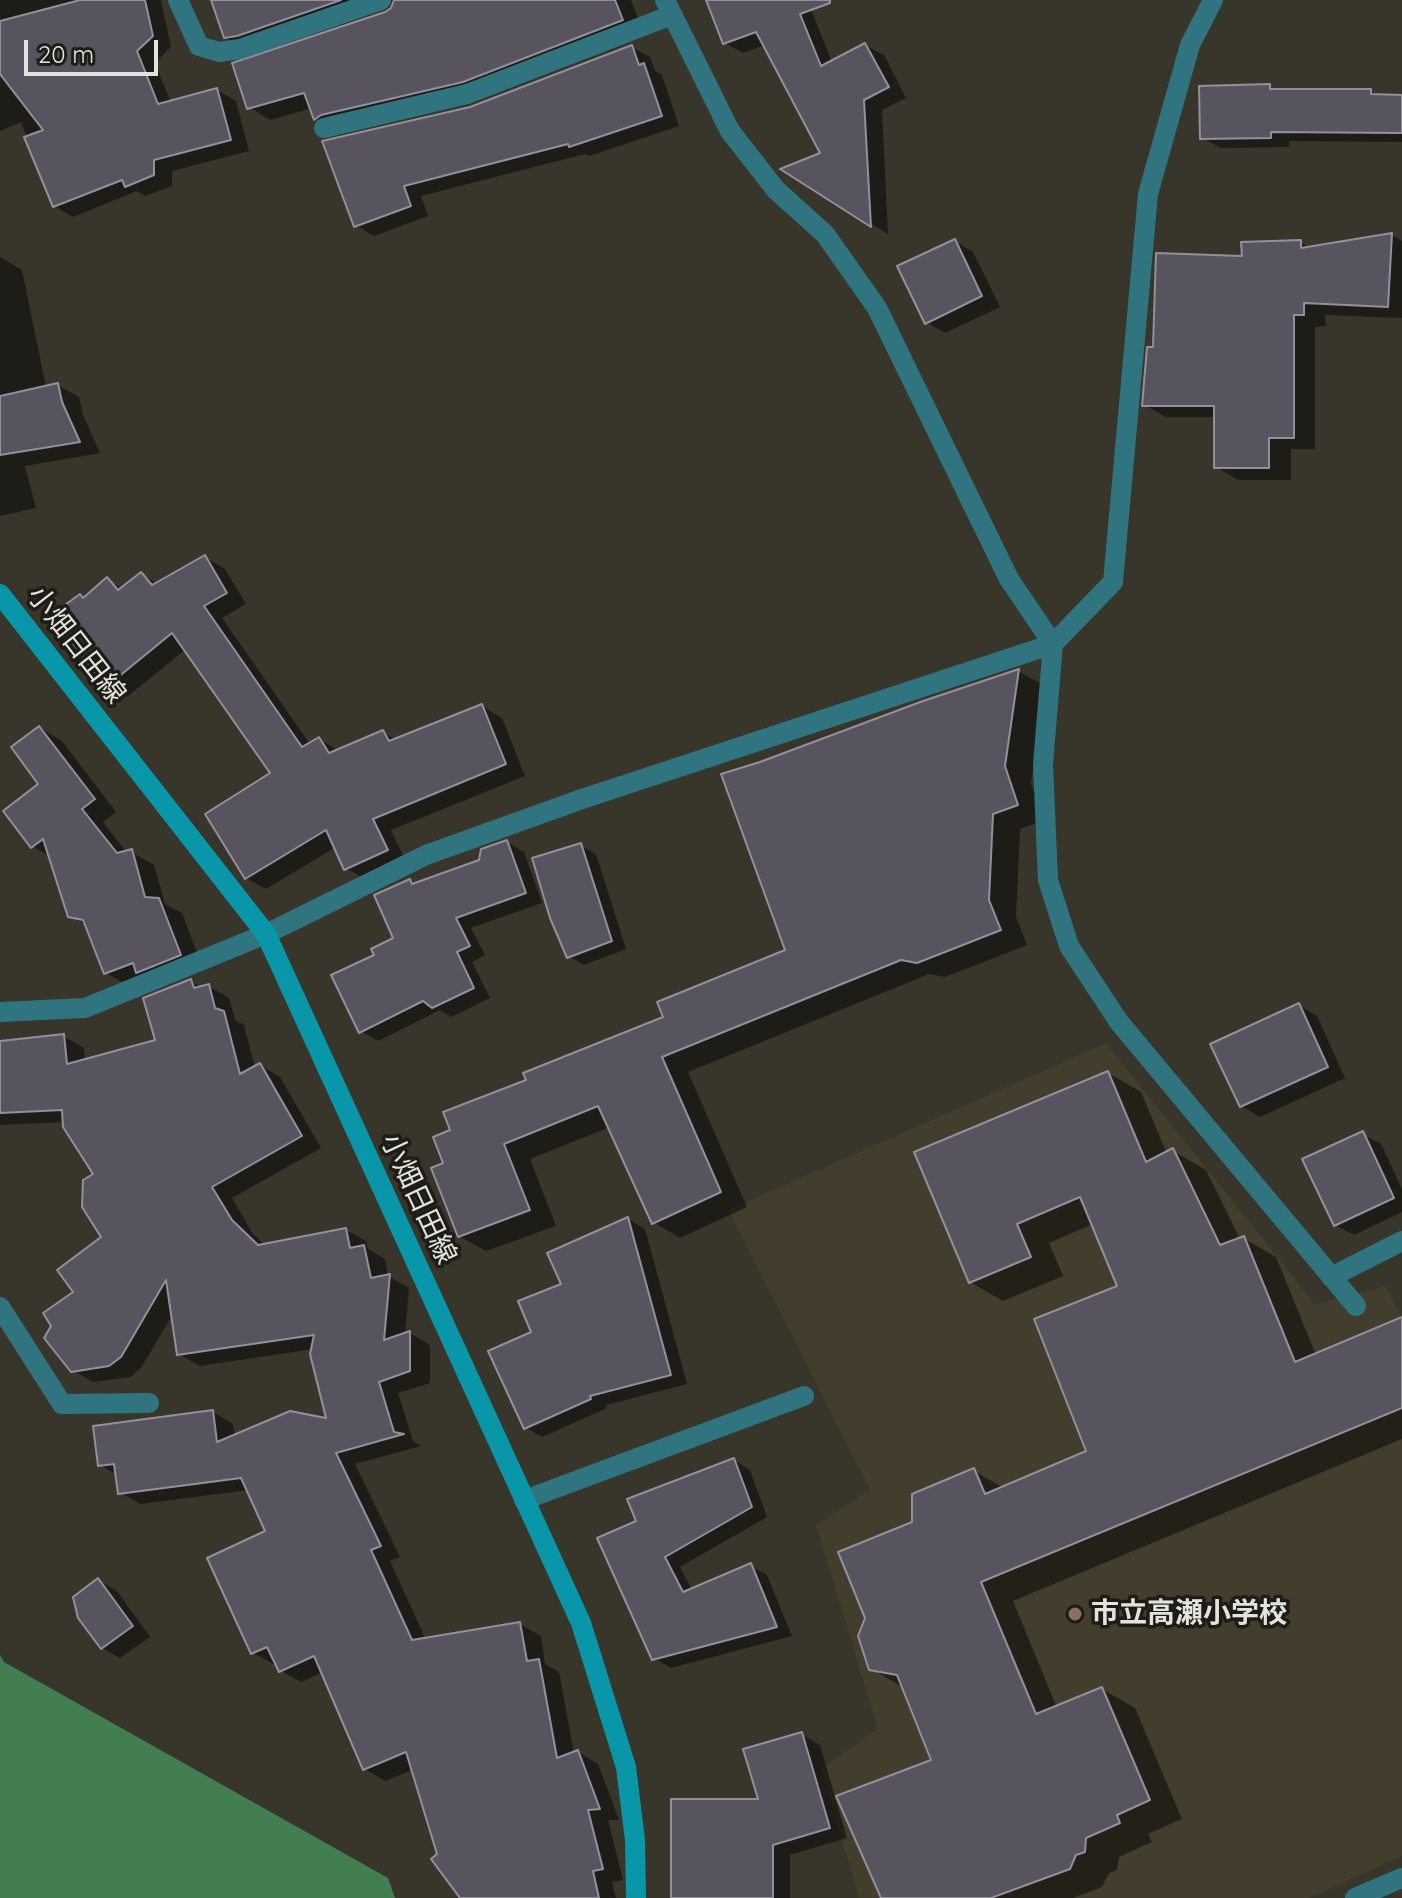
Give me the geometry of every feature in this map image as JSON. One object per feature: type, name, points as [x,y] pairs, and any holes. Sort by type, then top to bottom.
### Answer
[{"type":"main road","name":"小畑日田線","points":[[0,594],[266,934],[581,1623],[626,1767],[635,1840],[636,1898]]},
{"type":"street","points":[[178,0],[199,46],[219,52],[240,49],[381,0]]},
{"type":"street","points":[[0,1012],[85,1008],[266,934],[426,855],[597,794],[1053,644],[1113,582],[1148,194],[1190,45],[1213,0]]},
{"type":"street","points":[[324,128],[467,94],[668,8],[730,131],[776,190],[825,234],[877,308],[1009,579],[1053,644],[1043,764],[1048,880],[1069,946],[1119,1022],[1356,1306]]},
{"type":"street","points":[[1331,1277],[1402,1241]]},
{"type":"street","points":[[0,1307],[62,1404],[149,1403]]},
{"type":"street","points":[[524,1500],[804,1396]]},
{"type":"street","points":[[1355,1898],[1402,1878]]},
{"type":"shaded area","points":[[1106,1043],[1315,1304],[1386,1286],[1402,1318],[1402,1856],[1309,1898],[859,1898],[821,1768],[878,1729],[816,1525],[870,1490],[728,1210]]},
{"type":"green space","points":[[0,1655],[4,1662],[388,1878],[395,1898],[0,1898]]},
{"type":"building","points":[[80,0],[145,0],[153,36],[137,51],[158,104],[217,88],[231,140],[154,160],[154,175],[125,187],[122,180],[53,207],[24,137],[43,130],[0,74],[0,21]]},
{"type":"building","points":[[211,0],[341,0],[224,38]]},
{"type":"building","points":[[394,0],[615,0],[623,20],[463,82],[321,115],[314,120],[304,93],[247,109],[232,63],[385,12]]},
{"type":"building","points":[[706,0],[830,0],[830,3],[800,14],[821,66],[865,43],[889,87],[864,100],[871,227],[780,169],[820,153],[756,32],[723,44]]},
{"type":"building","points":[[632,45],[639,65],[644,63],[662,116],[569,147],[568,144],[404,186],[411,206],[354,227],[322,141],[470,107]]},
{"type":"building","points":[[1270,84],[1270,89],[1371,89],[1371,94],[1402,95],[1402,133],[1271,132],[1271,138],[1200,139],[1199,86]]},
{"type":"building","points":[[1392,233],[1388,307],[1304,303],[1304,315],[1294,315],[1294,438],[1269,438],[1269,468],[1214,468],[1214,406],[1142,406],[1147,347],[1153,347],[1156,253],[1242,256],[1241,242],[1301,240],[1301,248]]},
{"type":"building","points":[[955,239],[982,296],[925,324],[897,266]]},
{"type":"building","points":[[58,383],[62,402],[80,442],[0,455],[0,396]]},
{"type":"building","points":[[205,555],[227,593],[204,606],[302,747],[319,737],[329,753],[383,730],[389,741],[482,704],[506,764],[373,819],[388,850],[344,870],[326,830],[245,879],[205,814],[270,773],[172,633],[106,687],[51,615],[80,594],[83,598],[107,577],[118,590],[141,572],[152,585]]},
{"type":"building","points":[[1019,669],[1005,766],[1018,805],[993,814],[989,900],[1001,930],[917,963],[901,960],[662,1057],[721,1192],[652,1224],[598,1106],[504,1144],[530,1210],[458,1237],[431,1168],[443,1163],[433,1137],[450,1130],[443,1112],[526,1080],[523,1073],[663,1017],[657,1002],[785,950],[721,774]]},
{"type":"building","points":[[39,726],[95,799],[82,809],[117,853],[132,849],[145,897],[159,898],[181,955],[136,973],[133,963],[104,974],[83,920],[68,917],[43,839],[31,848],[3,811],[38,784],[11,747]]},
{"type":"building","points":[[507,840],[526,893],[456,918],[470,946],[457,952],[474,988],[432,1008],[423,1001],[359,1033],[331,975],[374,955],[371,949],[393,938],[374,895],[410,879],[412,884],[479,860],[481,849]]},
{"type":"building","points":[[581,843],[612,941],[567,958],[550,918],[532,858]]},
{"type":"building","points":[[191,979],[194,988],[209,984],[215,1008],[224,1011],[240,1074],[260,1063],[302,1136],[212,1187],[232,1220],[258,1245],[346,1228],[350,1248],[364,1245],[371,1278],[390,1274],[384,1340],[410,1331],[410,1371],[379,1382],[394,1432],[404,1434],[336,1453],[381,1546],[371,1550],[412,1640],[520,1622],[527,1661],[539,1659],[557,1758],[578,1750],[600,1809],[588,1810],[603,1869],[593,1871],[599,1898],[460,1898],[431,1859],[437,1854],[406,1752],[363,1770],[314,1656],[279,1672],[267,1647],[251,1654],[207,1558],[265,1531],[241,1478],[118,1494],[114,1464],[98,1466],[93,1426],[213,1410],[217,1442],[290,1411],[326,1418],[310,1354],[314,1335],[177,1355],[166,1280],[121,1357],[109,1366],[71,1372],[44,1338],[51,1326],[43,1313],[73,1292],[57,1270],[101,1237],[82,1207],[83,1180],[93,1174],[63,1127],[62,1110],[0,1113],[0,1041],[64,1034],[67,1064],[155,1040],[143,998]]},
{"type":"building","points":[[1299,1003],[1328,1067],[1240,1107],[1210,1044]]},
{"type":"building","points":[[1108,1071],[1146,1162],[1173,1148],[1220,1245],[1244,1236],[1295,1362],[1402,1317],[1402,1408],[981,1582],[1036,1714],[1102,1687],[1150,1800],[1117,1815],[1120,1823],[1086,1838],[1085,1852],[1076,1855],[1070,1869],[991,1898],[881,1898],[836,1796],[931,1760],[897,1675],[869,1670],[858,1636],[865,1618],[838,1552],[912,1522],[912,1494],[974,1468],[985,1494],[1086,1451],[1034,1319],[1117,1286],[1080,1197],[1017,1224],[1031,1257],[969,1283],[914,1152]]},
{"type":"building","points":[[1363,1131],[1394,1198],[1334,1226],[1302,1159]]},
{"type":"building","points":[[628,1217],[671,1375],[590,1396],[591,1399],[524,1429],[488,1351],[531,1332],[518,1301],[561,1284],[547,1253]]},
{"type":"building","points":[[734,1458],[752,1507],[665,1557],[683,1592],[751,1563],[777,1627],[652,1660],[597,1538],[636,1521],[627,1499]]},
{"type":"building","points":[[98,1578],[133,1626],[101,1649],[78,1618],[73,1597]]},
{"type":"building","points":[[802,1732],[830,1828],[773,1845],[773,1898],[671,1898],[671,1799],[758,1799],[743,1749]]},
{"type":"place","name":"市立高瀬小学校","points":[[1075,1614]]}]
